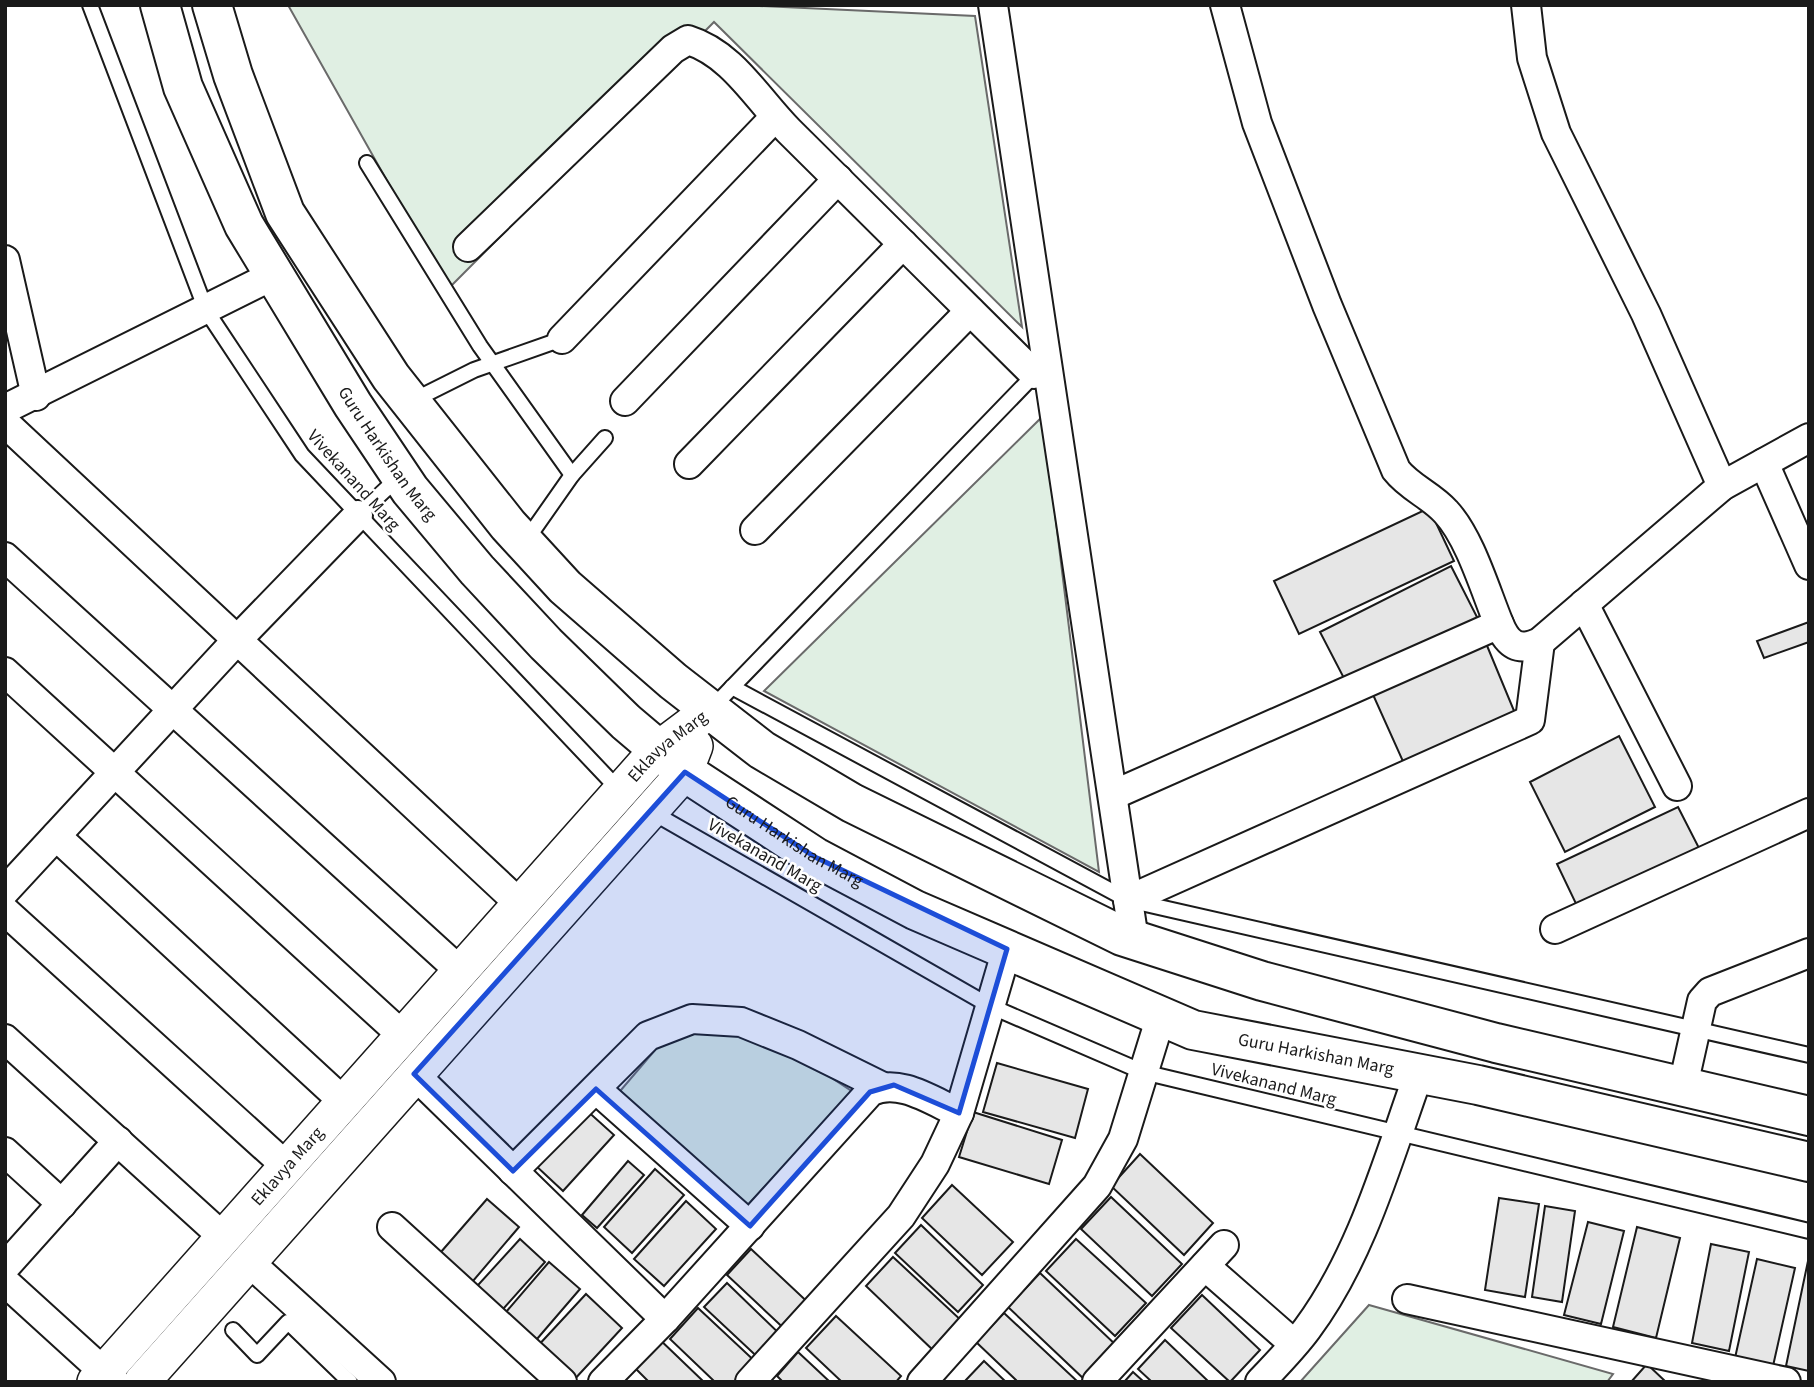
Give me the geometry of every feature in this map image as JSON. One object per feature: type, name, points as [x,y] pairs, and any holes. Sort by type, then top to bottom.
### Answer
[{"type":"main road","name":"Guru Harkishan Marg","points":[[160,5],[183,87],[243,225],[401,475],[485,579],[546,644],[671,761],[815,857],[915,910],[1193,1030],[1419,1073],[1809,1162]]},
{"type":"main road","points":[[212,5],[233,75],[285,213],[391,377],[524,543],[565,587],[610,628],[721,699],[762,750],[852,803],[1135,940],[1262,981],[1496,1043],[1809,1116]]},
{"type":"street","points":[[993,5],[1041,368],[1135,940]]},
{"type":"street","points":[[1225,5],[1257,123],[1327,306],[1396,470],[1408,485],[1444,510],[1458,527],[1506,640],[1516,647],[1528,648],[1540,642],[1722,486],[1809,438]]},
{"type":"street","points":[[1526,5],[1531,58],[1556,133],[1646,313],[1722,486]]},
{"type":"street","points":[[468,247],[673,49],[688,40],[713,49],[728,62],[775,117],[970,311],[1041,368]]},
{"type":"street","points":[[562,339],[775,117]]},
{"type":"street","points":[[625,401],[838,179]]},
{"type":"street","points":[[689,464],[903,244]]},
{"type":"street","points":[[5,260],[36,396]]},
{"type":"street","points":[[5,409],[36,396],[274,275]]},
{"type":"street","points":[[755,530],[970,311]]},
{"type":"street","points":[[5,423],[521,905]]},
{"type":"street","points":[[1764,463],[1809,565]]},
{"type":"street","points":[[5,891],[237,640],[358,515]]},
{"type":"street","points":[[5,557],[461,972]]},
{"type":"street","points":[[1584,604],[1678,786]]},
{"type":"street","points":[[1113,795],[1499,624]]},
{"type":"street","points":[[1128,900],[1530,720],[1540,642]]},
{"type":"street","points":[[5,672],[402,1036]]},
{"type":"street","name":"Eklavya Marg","points":[[142,1382],[414,1074],[721,699]]},
{"type":"street","name":"Eklavya Marg","points":[[105,1378],[223,1237],[521,905],[636,802]]},
{"type":"street","points":[[1555,929],[1809,813]]},
{"type":"street","points":[[56,836],[344,1102]]},
{"type":"street","points":[[5,911],[286,1166]]},
{"type":"street","points":[[750,1382],[901,1216],[935,1164],[959,1113],[1007,949]]},
{"type":"street","points":[[1683,1086],[1702,1002],[1710,992],[1809,953]]},
{"type":"street","points":[[922,1382],[1097,1186],[1123,1139],[1161,1016]]},
{"type":"street","points":[[513,1171],[648,1037],[692,1019],[741,1022],[798,1045],[881,1086]]},
{"type":"street","points":[[5,1039],[223,1237]]},
{"type":"street","points":[[1263,1381],[1313,1319],[1363,1228],[1419,1073]]},
{"type":"street","points":[[414,1074],[665,1319]]},
{"type":"street","points":[[603,1382],[750,1226],[860,1099],[881,1086],[894,1085],[959,1113]]},
{"type":"street","points":[[596,1089],[750,1226]]},
{"type":"street","points":[[5,1268],[118,1142]]},
{"type":"street","points":[[5,1152],[62,1204]]},
{"type":"street","points":[[392,1227],[562,1382]]},
{"type":"street","points":[[1097,1382],[1224,1245]]},
{"type":"street","points":[[248,1261],[381,1382]]},
{"type":"street","points":[[1205,1266],[1294,1343]]},
{"type":"street","points":[[5,1282],[105,1378]]},
{"type":"street","points":[[1407,1299],[1786,1382]]},
{"type":"lane","name":"Vivekanand Marg","points":[[90,5],[205,310],[302,455],[636,802],[990,1006],[1143,1072],[1809,1231]]},
{"type":"lane","points":[[367,163],[492,363],[572,475]]},
{"type":"lane","points":[[410,402],[492,363],[562,339]]},
{"type":"lane","points":[[1041,368],[721,699],[1128,900],[1809,1055]]},
{"type":"lane","points":[[524,543],[572,475],[605,438]]},
{"type":"lane","points":[[358,515],[401,475]]},
{"type":"lane","points":[[233,1330],[257,1355],[288,1322],[350,1382]]},
{"type":"highlighted area","points":[[685,772],[815,857],[1007,949],[959,1113],[894,1085],[870,1092],[750,1226],[596,1089],[513,1171],[414,1074]]},
{"type":"green space","points":[[288,5],[739,5],[975,16],[1022,327],[714,22],[448,289]]},
{"type":"green space","points":[[1043,416],[1099,872],[764,691]]},
{"type":"green space","points":[[710,1026],[777,1042],[853,1092],[741,1212],[615,1097],[661,1043]]},
{"type":"green space","points":[[1369,1305],[1613,1374],[1607,1382],[1300,1382]]},
{"type":"building","points":[[1429,508],[1454,561],[1299,634],[1274,581]]},
{"type":"building","points":[[1451,566],[1479,621],[1348,686],[1320,632]]},
{"type":"building","points":[[1809,622],[1809,642],[1764,658],[1757,641]]},
{"type":"building","points":[[1483,636],[1517,718],[1406,768],[1370,688]]},
{"type":"building","points":[[1619,736],[1655,807],[1565,852],[1530,782]]},
{"type":"building","points":[[1678,807],[1701,852],[1579,910],[1557,864]]},
{"type":"building","points":[[997,1063],[1088,1089],[1075,1138],[983,1112]]},
{"type":"building","points":[[584,1108],[614,1135],[563,1191],[534,1164]]},
{"type":"building","points":[[973,1112],[1062,1140],[1049,1184],[959,1157]]},
{"type":"building","points":[[1140,1154],[1213,1223],[1184,1255],[1111,1186]]},
{"type":"building","points":[[628,1161],[644,1175],[597,1228],[582,1215]]},
{"type":"building","points":[[655,1169],[684,1195],[632,1253],[604,1227]]},
{"type":"building","points":[[952,1185],[1013,1242],[982,1275],[922,1218]]},
{"type":"building","points":[[1111,1197],[1182,1264],[1152,1296],[1081,1229]]},
{"type":"building","points":[[1499,1198],[1539,1204],[1525,1297],[1485,1290]]},
{"type":"building","points":[[487,1199],[519,1227],[467,1288],[434,1260]]},
{"type":"building","points":[[686,1201],[716,1229],[664,1286],[634,1259]]},
{"type":"building","points":[[1545,1206],[1575,1211],[1562,1302],[1532,1297]]},
{"type":"building","points":[[1588,1222],[1624,1231],[1601,1324],[1564,1315]]},
{"type":"building","points":[[921,1225],[983,1285],[958,1312],[895,1253]]},
{"type":"building","points":[[1637,1227],[1680,1238],[1656,1338],[1613,1327]]},
{"type":"building","points":[[520,1239],[545,1262],[495,1318],[469,1295]]},
{"type":"building","points":[[1076,1239],[1146,1303],[1115,1336],[1046,1271]]},
{"type":"building","points":[[1711,1244],[1749,1252],[1729,1351],[1692,1343]]},
{"type":"building","points":[[751,1249],[815,1309],[791,1335],[727,1275]]},
{"type":"building","points":[[893,1257],[964,1323],[936,1353],[866,1286]]},
{"type":"building","points":[[1757,1259],[1795,1268],[1773,1366],[1735,1358]]},
{"type":"building","points":[[1809,1261],[1809,1371],[1786,1366]]},
{"type":"building","points":[[549,1262],[580,1289],[531,1346],[500,1319]]},
{"type":"building","points":[[1040,1273],[1117,1346],[1085,1380],[1008,1307]]},
{"type":"building","points":[[727,1283],[787,1341],[765,1364],[704,1307]]},
{"type":"building","points":[[586,1294],[622,1328],[572,1382],[535,1349]]},
{"type":"building","points":[[1202,1295],[1260,1350],[1230,1382],[1171,1328]]},
{"type":"building","points":[[698,1308],[760,1366],[745,1382],[715,1382],[670,1339]]},
{"type":"building","points":[[1004,1313],[1078,1382],[1018,1382],[976,1342]]},
{"type":"building","points":[[836,1316],[901,1376],[896,1382],[842,1382],[806,1348]]},
{"type":"building","points":[[655,1335],[704,1382],[649,1382],[629,1362]]},
{"type":"building","points":[[1165,1340],[1209,1382],[1152,1382],[1138,1369]]},
{"type":"building","points":[[798,1352],[830,1382],[783,1382],[777,1376]]},
{"type":"building","points":[[984,1361],[1006,1382],[964,1382]]},
{"type":"building","points":[[1647,1364],[1666,1382],[1631,1382]]},
{"type":"building","points":[[1133,1372],[1144,1382],[1124,1382]]}]
